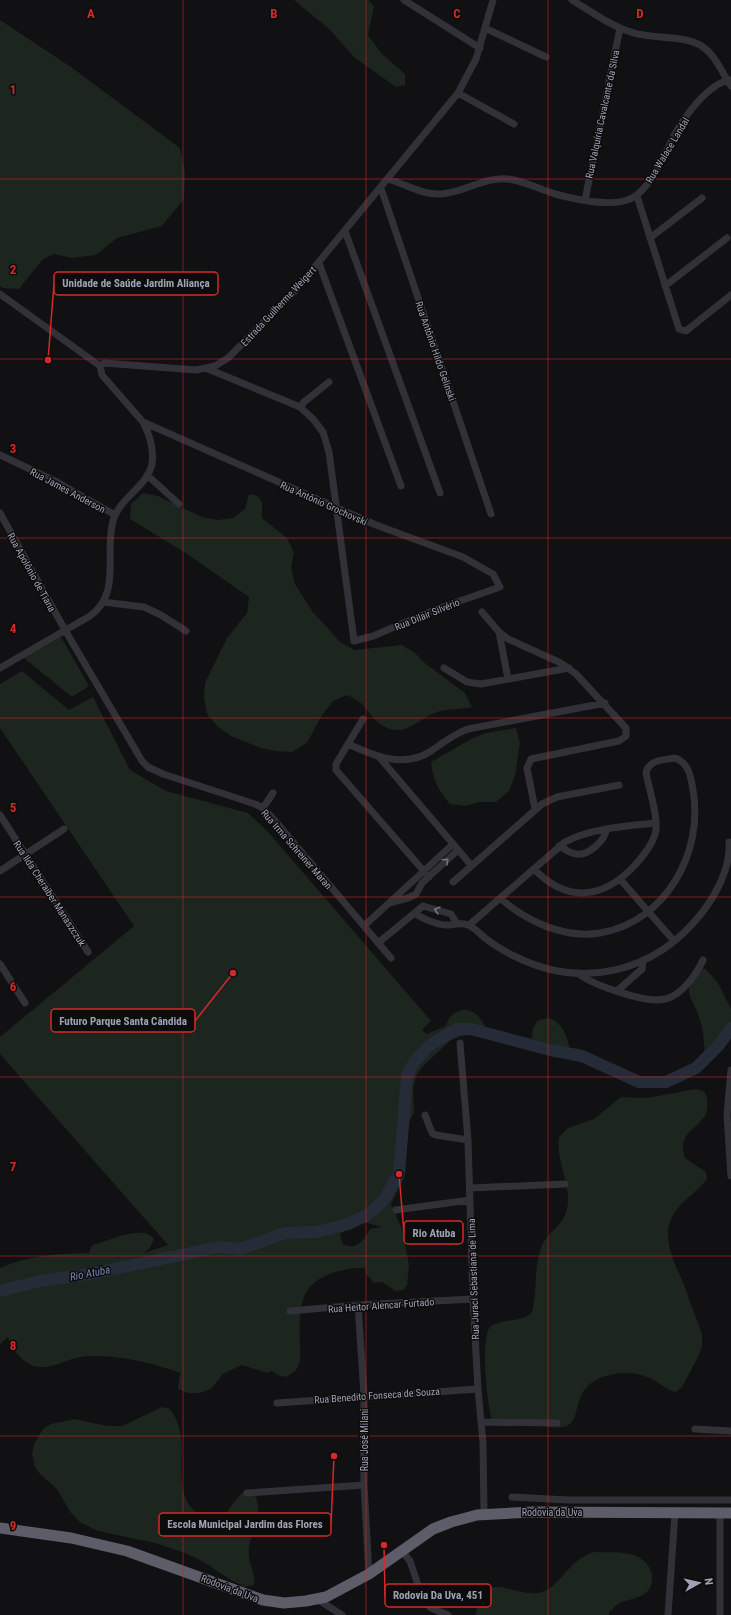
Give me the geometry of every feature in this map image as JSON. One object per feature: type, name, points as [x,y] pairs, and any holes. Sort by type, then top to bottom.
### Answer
[{"type":"highway","name":"Rodovia da Uva","points":[[0,1528],[71,1538],[121,1549],[263,1600],[284,1603],[317,1599],[350,1586],[433,1529],[451,1522],[484,1514],[532,1512],[726,1513]]},
{"type":"street","points":[[404,0],[480,48]]},
{"type":"street","name":"Estrada Guilherme Weigert","points":[[100,366],[104,363],[184,370],[208,368],[228,358],[258,330],[318,263],[458,93],[472,69],[480,48],[493,0]]},
{"type":"street","points":[[572,0],[620,28],[645,36],[688,41],[702,46],[710,54],[730,82]]},
{"type":"street","points":[[485,28],[546,57]]},
{"type":"street","name":"Rua Valquíria Cavalcante da Silva","points":[[585,200],[620,28]]},
{"type":"street","name":"Rua Walace Landal","points":[[637,196],[657,168],[674,135],[688,114],[710,90],[730,82]]},
{"type":"street","points":[[458,93],[514,124]]},
{"type":"street","points":[[388,179],[426,193],[441,194],[458,191],[494,180],[507,179],[555,194],[585,200],[616,203],[624,202],[637,196],[677,326],[682,331],[689,328],[731,295]]},
{"type":"street","name":"Rua Antônio Hildo Gelinski","points":[[381,188],[491,514]]},
{"type":"street","points":[[650,238],[702,198]]},
{"type":"street","points":[[345,231],[440,493]]},
{"type":"street","points":[[665,286],[727,238]]},
{"type":"street","points":[[318,263],[400,486]]},
{"type":"street","points":[[0,294],[100,366],[102,375],[143,422],[152,447],[152,463],[147,474],[124,501],[115,515],[111,534],[110,576],[107,594],[103,602],[94,613],[0,668]]},
{"type":"street","points":[[208,368],[300,407],[319,426],[326,441],[337,508]]},
{"type":"street","points":[[300,407],[329,382]]},
{"type":"street","name":"Rua Antônio Grochovski","points":[[143,422],[376,525],[449,552],[476,564],[493,574],[500,587]]},
{"type":"street","name":"Rua James Anderson","points":[[0,455],[57,482],[115,515]]},
{"type":"street","points":[[147,474],[180,504]]},
{"type":"street","name":"Rua Dilair Silvério","points":[[337,508],[354,641],[373,636],[437,609],[500,587]]},
{"type":"street","name":"Rua Apolônio de Tiana","points":[[0,514],[65,630]]},
{"type":"street","points":[[103,602],[144,607],[161,615],[186,631]]},
{"type":"street","points":[[482,612],[499,632],[517,645],[554,660],[569,668],[583,679],[625,725],[626,736],[614,742],[531,759],[527,768],[536,809]]},
{"type":"street","name":"Rua Irma Schreiner Maran","points":[[65,630],[138,755],[148,767],[163,774],[241,798],[263,808],[278,823],[391,958]]},
{"type":"street","points":[[499,632],[508,679]]},
{"type":"street","points":[[444,668],[462,680],[473,684],[569,668]]},
{"type":"street","points":[[348,744],[380,758],[398,760],[419,756],[431,751],[452,736],[468,729],[604,703]]},
{"type":"street","points":[[363,719],[336,764],[337,772],[429,877]]},
{"type":"street","points":[[380,758],[471,865]]},
{"type":"street","points":[[500,898],[515,910],[540,924],[559,930],[579,933],[600,933],[610,930],[631,922],[649,910],[665,895],[678,878],[687,858],[693,838],[695,811],[692,786],[686,766],[675,758],[653,762],[646,770],[656,830],[649,847],[639,861],[620,879],[602,890],[589,893],[576,893],[563,890],[550,884],[534,869]]},
{"type":"street","points":[[452,882],[536,809],[557,797],[619,785]]},
{"type":"street","points":[[263,808],[273,793]]},
{"type":"street","name":"Rua Ilda Cheraiber Manaszczuk","points":[[0,815],[88,952]]},
{"type":"street","points":[[470,925],[559,846],[576,837],[606,830],[656,823]]},
{"type":"street","points":[[0,871],[64,829]]},
{"type":"street","points":[[559,846],[574,854],[585,854],[602,839],[606,830]]},
{"type":"street","points":[[415,913],[420,918],[448,926],[456,922],[470,925],[502,950],[524,961],[550,969],[577,973],[606,973],[643,960],[674,941],[695,922],[715,892],[729,859],[729,842]]},
{"type":"street","points":[[364,926],[423,870],[453,844]]},
{"type":"street","points":[[389,903],[412,896],[429,877],[458,850]]},
{"type":"street","points":[[620,879],[649,910],[674,941]]},
{"type":"street","points":[[405,887],[407,893],[412,896]]},
{"type":"street","points":[[378,943],[422,906],[451,914],[456,922]]},
{"type":"street","points":[[617,991],[642,969],[643,960]]},
{"type":"street","points":[[577,973],[595,984],[654,1000],[669,998],[697,974],[703,960]]},
{"type":"street","points":[[0,964],[25,1003]]},
{"type":"street","name":"Rua Juraci Sebastiana de Lima","points":[[460,1043],[468,1140],[473,1299],[478,1389],[483,1443],[484,1514]]},
{"type":"street","points":[[730,1071],[729,1115],[731,1176]]},
{"type":"street","points":[[424,1115],[432,1133],[468,1140]]},
{"type":"street","points":[[470,1188],[565,1184]]},
{"type":"street","points":[[396,1210],[470,1200]]},
{"type":"street","name":"Rua Heitor Alencar Furtado","points":[[290,1312],[358,1305],[473,1299]]},
{"type":"street","name":"Rua José Milani","points":[[358,1305],[364,1395],[364,1485],[369,1574]]},
{"type":"street","name":"Rua Benedito Fonseca de Souza","points":[[277,1403],[364,1395],[478,1389]]},
{"type":"street","points":[[481,1422],[557,1424]]},
{"type":"street","points":[[695,1429],[731,1431]]},
{"type":"street","points":[[247,1493],[364,1485]]},
{"type":"street","points":[[512,1497],[568,1500],[731,1500]]},
{"type":"street","points":[[668,1615],[675,1513]]},
{"type":"street","points":[[720,1615],[726,1513]]},
{"type":"street","points":[[402,1551],[410,1561],[423,1600],[431,1608],[448,1615]]},
{"type":"street","points":[[317,1599],[342,1615]]},
{"type":"shaded area","points":[[294,0],[368,0],[374,6],[368,35],[382,54],[405,74],[405,85],[396,87],[355,58],[329,29]]},
{"type":"shaded area","points":[[0,20],[71,67],[180,148],[185,172],[184,199],[162,226],[117,238],[96,255],[71,258],[54,254],[43,259],[19,289],[3,288],[0,286]]},
{"type":"shaded area","points":[[143,493],[158,496],[202,517],[218,520],[233,518],[245,509],[249,494],[258,496],[262,502],[262,518],[287,538],[294,553],[291,568],[295,584],[312,611],[340,642],[355,650],[402,645],[415,653],[426,664],[465,693],[472,707],[433,713],[413,726],[398,730],[391,729],[379,723],[361,703],[347,695],[333,701],[322,715],[307,743],[292,752],[261,748],[231,736],[218,727],[207,714],[204,698],[205,683],[227,638],[247,613],[249,597],[184,552],[130,519],[131,504]]},
{"type":"shaded area","points":[[61,637],[89,686],[72,697],[24,658]]},
{"type":"shaded area","points":[[22,671],[69,710],[93,697],[130,770],[166,791],[248,813],[269,833],[431,1021],[422,1030],[427,1034],[446,1026],[451,1016],[455,1013],[469,1010],[474,1012],[481,1019],[489,1032],[462,1036],[451,1040],[423,1066],[416,1076],[413,1089],[414,1112],[407,1126],[402,1182],[391,1204],[402,1229],[409,1265],[407,1285],[403,1290],[395,1291],[382,1282],[374,1283],[366,1274],[366,1268],[343,1270],[319,1279],[306,1293],[303,1302],[300,1322],[300,1360],[298,1367],[293,1373],[286,1377],[278,1375],[272,1371],[267,1373],[242,1365],[223,1374],[211,1389],[200,1393],[188,1393],[178,1389],[180,1373],[158,1366],[105,1356],[92,1356],[81,1357],[50,1366],[40,1367],[24,1361],[16,1352],[8,1337],[0,1344],[0,1268],[43,1256],[89,1253],[92,1245],[134,1233],[149,1235],[154,1239],[150,1248],[144,1253],[168,1245],[0,1054],[0,1037],[134,926],[0,728],[0,684]],"holes":[[[364,1222],[381,1227],[370,1229],[365,1237],[356,1245],[348,1246],[343,1244],[340,1234],[346,1230]]]},
{"type":"shaded area","points":[[516,728],[520,743],[515,776],[509,791],[496,802],[480,802],[465,806],[450,804],[442,794],[437,784],[433,774],[431,762],[471,739],[485,733]]},
{"type":"shaded area","points":[[697,968],[706,969],[718,983],[731,1009],[731,1031],[705,1057],[701,1023],[689,990],[689,984]]},
{"type":"shaded area","points":[[550,1018],[559,1024],[564,1031],[570,1050],[532,1039],[533,1028],[538,1020]]},
{"type":"shaded area","points":[[696,1089],[706,1094],[708,1104],[707,1111],[705,1116],[685,1138],[683,1150],[685,1158],[706,1172],[707,1179],[676,1210],[669,1223],[668,1232],[668,1241],[673,1259],[702,1334],[702,1347],[682,1387],[676,1392],[640,1375],[628,1373],[610,1375],[596,1380],[587,1386],[582,1395],[574,1419],[570,1424],[563,1427],[526,1424],[501,1426],[493,1423],[487,1389],[485,1345],[487,1334],[490,1327],[495,1324],[522,1318],[528,1316],[532,1312],[539,1253],[542,1245],[564,1217],[568,1204],[568,1194],[558,1146],[559,1137],[568,1128],[594,1119],[621,1097],[647,1098]]},
{"type":"shaded area","points":[[162,1407],[170,1409],[177,1422],[181,1437],[182,1478],[185,1497],[197,1513],[209,1520],[219,1520],[228,1511],[235,1500],[245,1492],[252,1490],[257,1499],[258,1516],[249,1548],[249,1557],[254,1578],[254,1585],[245,1587],[231,1580],[202,1561],[185,1553],[155,1543],[98,1531],[81,1523],[71,1513],[57,1489],[40,1474],[35,1467],[32,1454],[34,1444],[43,1429],[51,1424],[75,1419],[107,1426],[122,1426]]},
{"type":"shaded area","points":[[594,1552],[628,1554],[643,1560],[649,1566],[652,1575],[651,1586],[647,1592],[618,1604],[609,1612],[609,1615],[476,1615],[479,1600],[485,1591],[500,1587],[528,1593],[545,1591],[558,1581],[577,1561]]},
{"type":"waterway","name":"Rio Atuba","points":[[0,1291],[40,1281],[90,1274],[219,1247],[240,1249],[285,1233],[317,1232],[348,1224],[367,1215],[383,1201],[399,1174],[407,1076],[414,1062],[430,1045],[457,1029],[471,1029],[550,1050],[582,1056],[639,1082],[666,1082],[696,1068],[719,1045],[731,1028]]},
{"type":"place","name":"Unidade de Saúde Jardim Aliança","points":[[48,360]]},
{"type":"place","name":"Futuro Parque Santa Cândida","points":[[233,973]]},
{"type":"place","name":"Rio Atuba","points":[[399,1174]]},
{"type":"place","name":"Escola Municipal Jardim das Flores","points":[[334,1456]]},
{"type":"place","name":"Rodovia Da Uva, 451","points":[[384,1545]]}]
